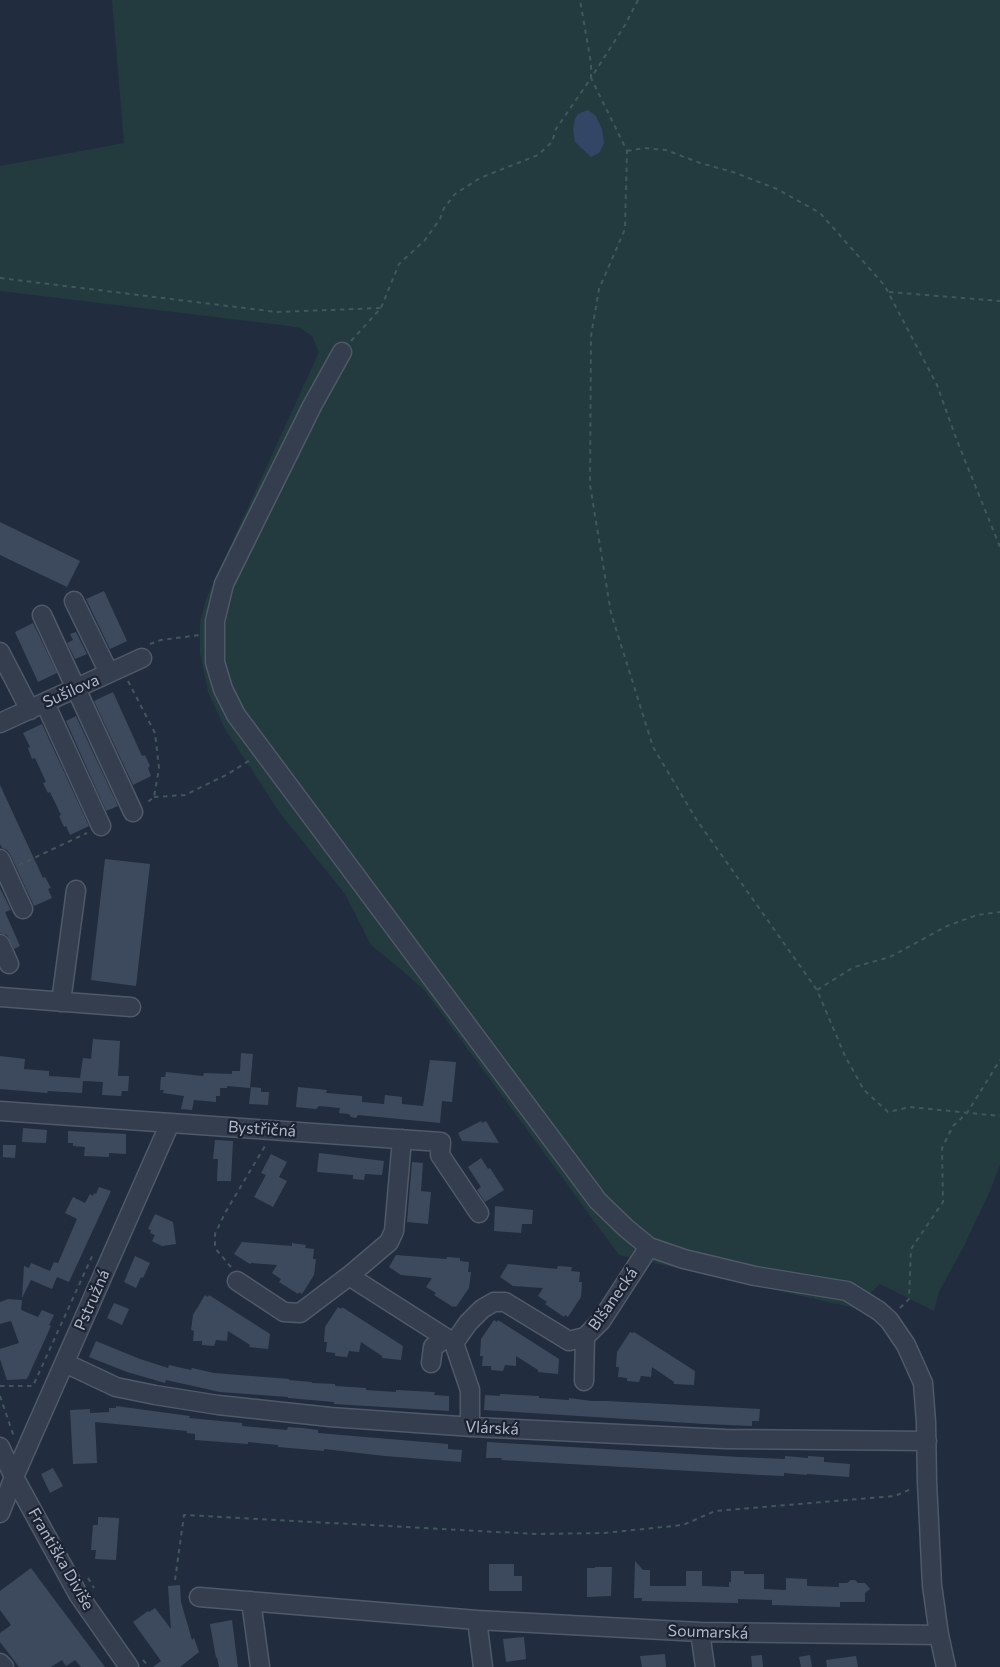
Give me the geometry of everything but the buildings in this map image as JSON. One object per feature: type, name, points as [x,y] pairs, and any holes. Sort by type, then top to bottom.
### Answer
[{"type":"street","points":[[342,352],[312,406],[224,584],[215,621],[215,662],[223,689],[236,715],[263,752],[598,1201],[626,1228],[649,1247],[684,1259],[755,1276],[847,1291],[889,1320],[906,1344],[923,1383],[932,1585],[946,1667]]},
{"type":"street","points":[[74,601],[115,671]]},
{"type":"street","points":[[42,615],[133,812]]},
{"type":"street","points":[[0,652],[37,706],[101,826]]},
{"type":"street","name":"Sušilova","points":[[0,723],[142,658]]},
{"type":"street","points":[[3,865],[23,909]]},
{"type":"street","points":[[61,1002],[76,890]]},
{"type":"street","points":[[0,944],[9,963]]},
{"type":"street","points":[[0,997],[131,1007]]},
{"type":"street","name":"Bystřičná","points":[[0,1111],[441,1142],[440,1155],[479,1213]]},
{"type":"street","name":"Pstružná","points":[[0,1513],[170,1123]]},
{"type":"street","points":[[237,1281],[284,1312],[300,1313],[389,1242],[394,1231],[402,1139]]},
{"type":"street","name":"Blšanecká","points":[[431,1364],[433,1347],[450,1341],[482,1309],[494,1302],[505,1302],[561,1338],[569,1341],[585,1337],[601,1321],[649,1247]]},
{"type":"street","points":[[349,1276],[450,1341],[470,1390],[470,1427]]},
{"type":"street","points":[[584,1381],[585,1337]]},
{"type":"street","name":"Vlárská","points":[[64,1363],[116,1387],[155,1395],[218,1405],[330,1417],[470,1427],[725,1439],[927,1441]]},
{"type":"street","name":"Františka Diviše","points":[[0,1447],[78,1594],[136,1663]]},
{"type":"street","name":"Soumarská","points":[[199,1597],[477,1620],[700,1632],[939,1635]]},
{"type":"street","points":[[251,1601],[260,1667]]},
{"type":"street","points":[[477,1620],[483,1667]]},
{"type":"street","points":[[700,1632],[705,1667]]},
{"type":"street","points":[[0,1663],[4,1667]]},
{"type":"path","points":[[580,0],[591,63],[591,78],[627,151],[625,229],[599,289],[591,336],[590,485],[611,613],[653,747],[696,819],[817,990],[845,1056],[864,1090],[888,1112],[910,1107],[1000,1116]]},
{"type":"path","points":[[342,352],[381,308],[399,264],[425,240],[455,194],[480,178],[538,155],[552,142],[556,129],[625,25],[638,0]]},
{"type":"path","points":[[627,151],[644,148],[666,150],[777,189],[820,213],[885,286],[937,385],[1000,547]]},
{"type":"path","points":[[0,278],[277,312],[381,308]]},
{"type":"path","points":[[888,292],[1000,301]]},
{"type":"path","points":[[142,658],[139,651],[144,646],[161,640],[215,634]]},
{"type":"path","points":[[115,671],[155,733],[159,768],[154,797]]},
{"type":"path","points":[[133,812],[136,807],[154,797],[185,795],[228,774],[263,752]]},
{"type":"path","points":[[3,865],[101,826]]},
{"type":"path","points":[[817,990],[854,967],[890,957],[947,926],[977,915],[1000,912]]},
{"type":"path","points":[[889,1320],[909,1299],[911,1249],[943,1202],[942,1148],[953,1126],[967,1113],[1000,1060]]},
{"type":"path","points":[[237,1281],[231,1266],[215,1248],[215,1234],[225,1213],[275,1130]]},
{"type":"path","points":[[0,1386],[33,1386],[97,1246]]},
{"type":"path","points":[[0,1396],[22,1459]]},
{"type":"path","points":[[175,1580],[184,1515],[535,1534],[604,1533],[683,1525],[715,1511],[895,1496],[927,1482]]},
{"type":"path","points":[[84,1570],[95,1589]]},
{"type":"path","points":[[136,1663],[149,1667]]},
{"type":"green space","points":[[112,0],[1000,0],[1000,1165],[964,1246],[939,1292],[934,1311],[880,1284],[855,1308],[619,1255],[425,991],[371,945],[345,894],[280,813],[225,729],[208,692],[200,653],[200,622],[206,599],[319,352],[312,336],[300,328],[289,326],[0,291],[0,166],[124,143]]},
{"type":"water","points":[[588,110],[596,116],[602,129],[604,143],[599,153],[591,157],[575,142],[573,130],[578,114]]}]
